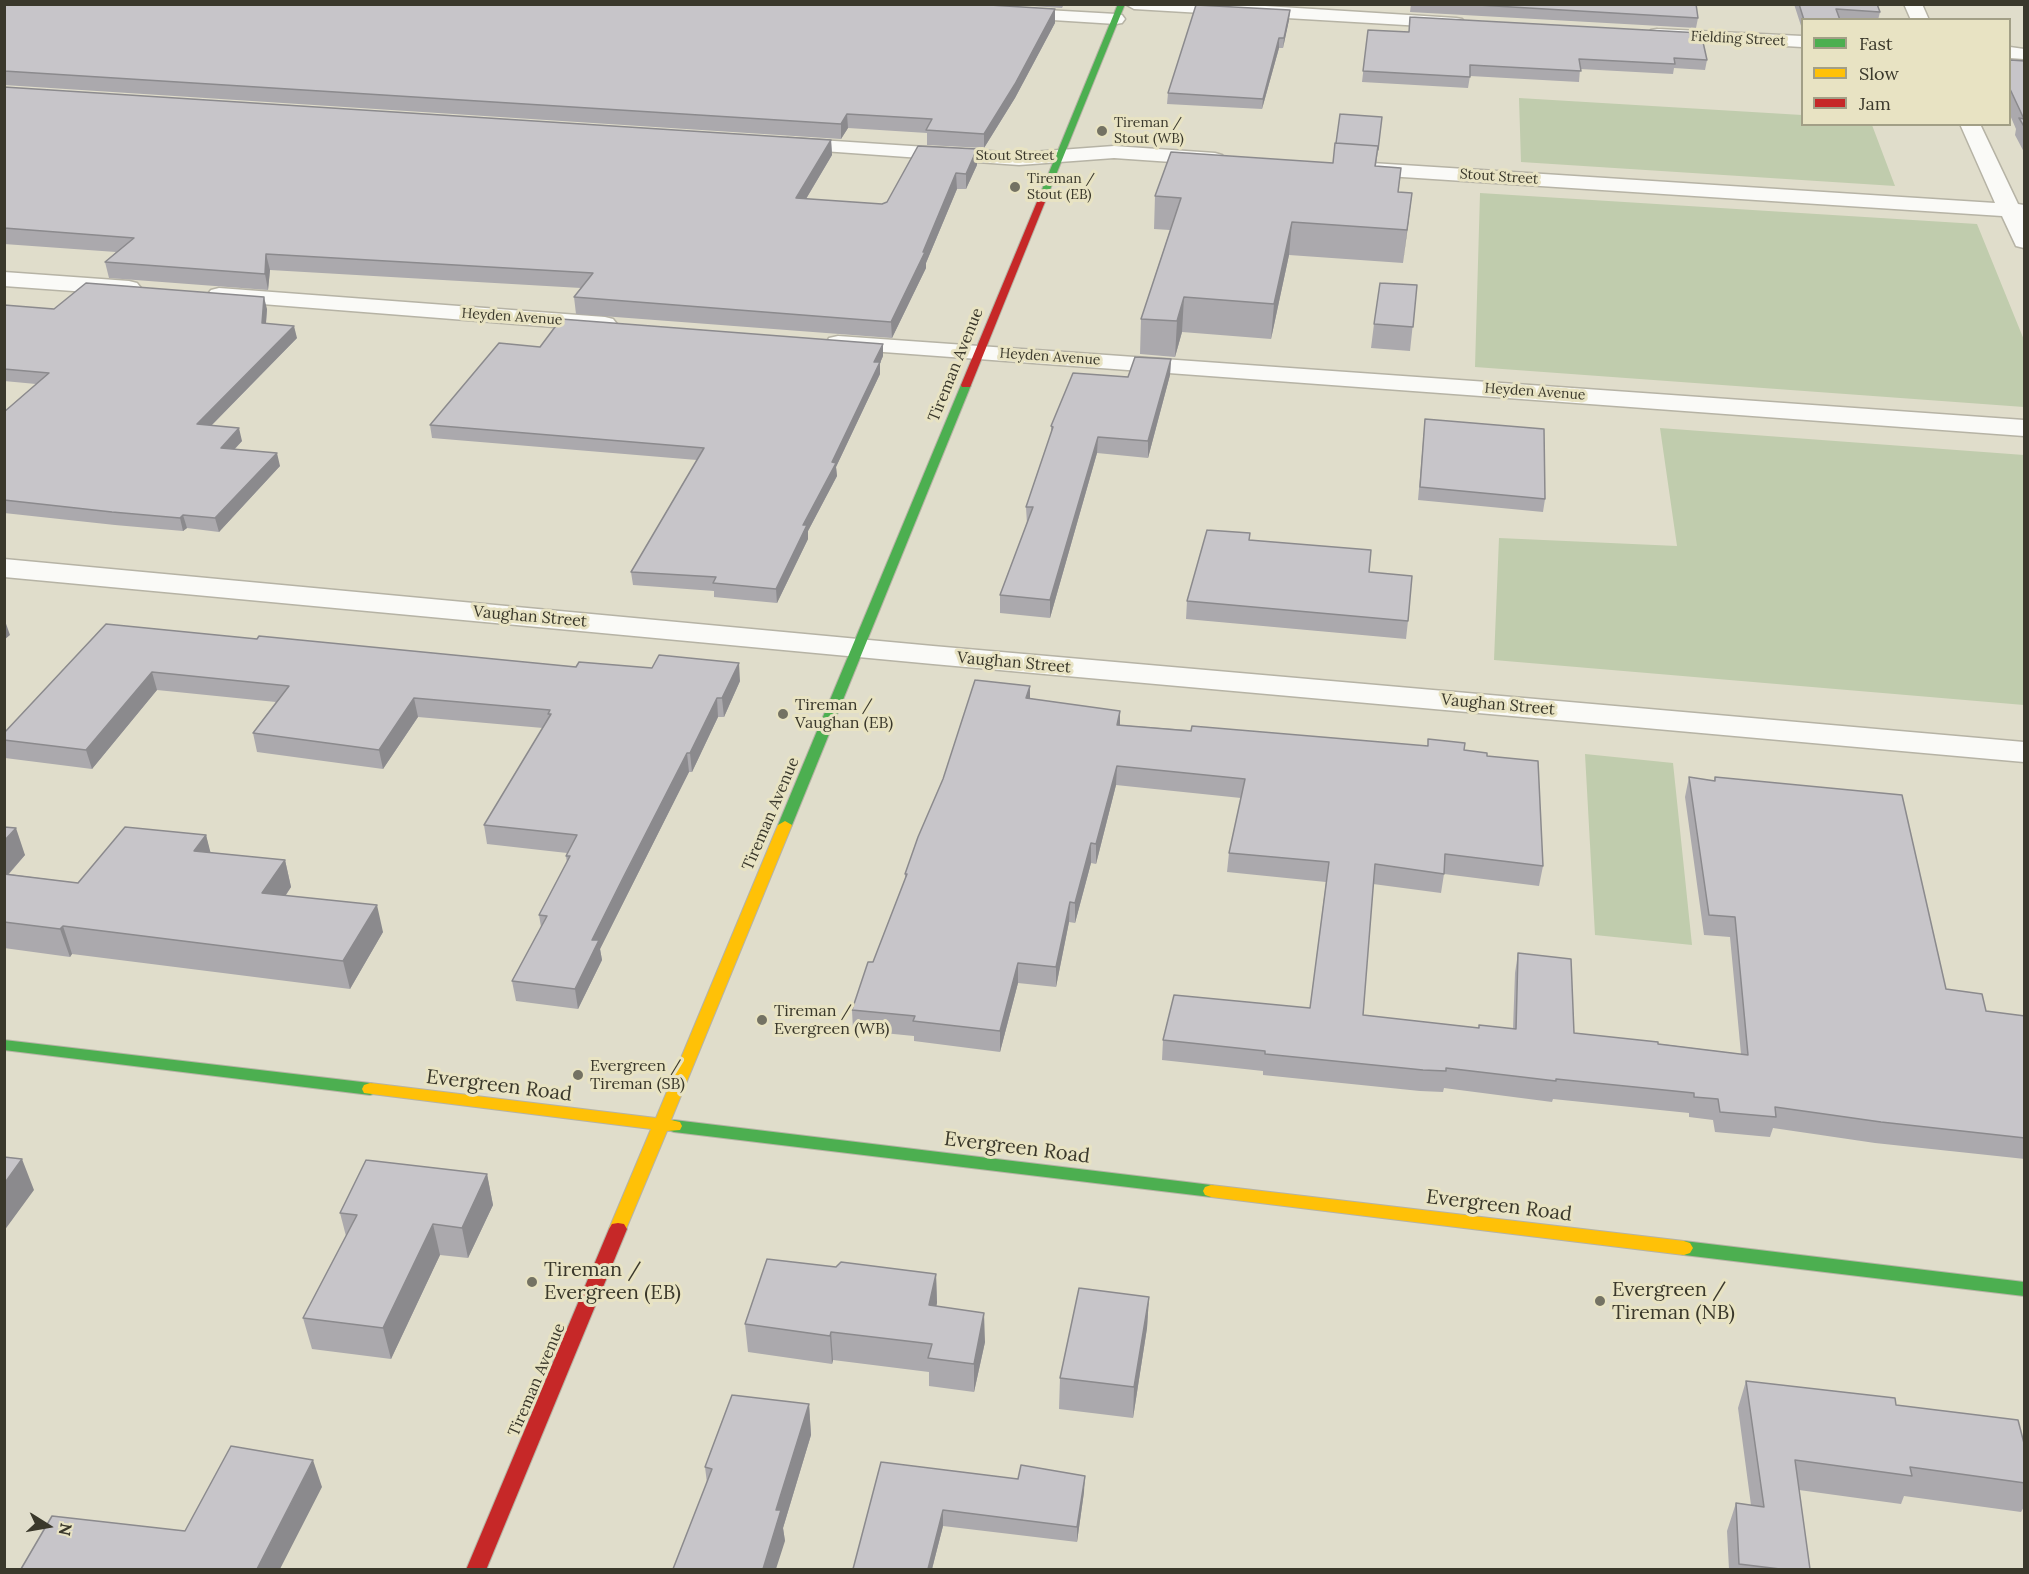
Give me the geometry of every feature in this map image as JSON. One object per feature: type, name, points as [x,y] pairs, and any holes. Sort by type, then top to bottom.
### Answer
[{"type":"street","points":[[1134,4],[1469,24]]},
{"type":"street","points":[[1913,4],[1919,18]]},
{"type":"street","points":[[994,12],[1119,12]]},
{"type":"street","name":"Tireman Avenue","points":[[476,1569],[661,1125],[684,1064],[859,648],[1119,12]]},
{"type":"street","name":"Fielding Street","points":[[1636,33],[1801,42]]},
{"type":"street","points":[[1971,126],[2018,210],[2025,241]]},
{"type":"street","name":"Stout Street","points":[[768,143],[1019,159],[1114,152],[1232,160]]},
{"type":"street","name":"Stout Street","points":[[1339,166],[2018,210]]},
{"type":"street","points":[[4,279],[146,290]]},
{"type":"street","name":"Heyden Avenue","points":[[193,293],[630,326]]},
{"type":"street","name":"Heyden Avenue","points":[[820,341],[2025,428]]},
{"type":"street","name":"Vaughan Street","points":[[4,568],[859,648],[2025,752]]},
{"type":"street","name":"Evergreen Road","points":[[4,1045],[2025,1289]]},
{"type":"green space","points":[[1519,98],[1801,115],[1801,126],[1872,126],[1895,186],[1521,162]]},
{"type":"green space","points":[[1480,193],[1977,224],[2024,340],[2024,407],[1475,367]]},
{"type":"green space","points":[[1660,428],[2024,455],[2024,705],[1494,660],[1499,538],[1677,546]]},
{"type":"green space","points":[[1585,754],[1673,763],[1692,945],[1595,935]]},
{"type":"building","points":[[4,4],[973,4],[1055,9],[1015,84],[984,134],[926,130],[932,119],[847,114],[841,124],[4,71]]},
{"type":"building","points":[[1461,4],[1696,4],[1698,18]]},
{"type":"building","points":[[1799,4],[1877,4],[1880,12],[1836,9],[1839,18],[1803,18]]},
{"type":"building","points":[[1196,5],[1290,10],[1284,38],[1279,38],[1263,99],[1168,93]]},
{"type":"building","points":[[1410,17],[1701,33],[1707,60],[1674,58],[1675,64],[1579,59],[1581,71],[1470,65],[1470,77],[1363,71],[1368,30],[1409,32]]},
{"type":"building","points":[[2011,60],[2025,61],[2025,128],[2019,118],[2024,119],[2011,91]]},
{"type":"building","points":[[4,87],[831,140],[796,198],[882,204],[887,202],[918,146],[977,149],[966,174],[956,173],[923,252],[925,252],[891,322],[574,297],[593,273],[266,254],[265,274],[105,262],[134,238],[4,228]]},
{"type":"building","points":[[1340,114],[1382,117],[1378,150],[1378,146],[1336,143]]},
{"type":"building","points":[[1335,143],[1378,146],[1375,166],[1401,168],[1398,192],[1412,193],[1407,230],[1292,222],[1274,304],[1184,297],[1177,321],[1141,319],[1181,198],[1155,196],[1171,152],[1333,163]]},
{"type":"building","points":[[86,283],[264,297],[262,323],[294,326],[197,424],[239,428],[221,448],[277,453],[215,518],[183,515],[180,518],[4,500],[4,412],[49,373],[4,369],[4,305],[54,309]]},
{"type":"building","points":[[1380,283],[1417,285],[1413,327],[1374,324]]},
{"type":"building","points":[[561,319],[883,344],[874,362],[880,362],[832,462],[836,463],[803,525],[807,525],[776,589],[713,583],[716,577],[631,572],[704,448],[430,425],[499,343],[540,347]]},
{"type":"building","points":[[1135,357],[1171,359],[1148,441],[1098,437],[1050,600],[1000,595],[1033,507],[1026,507],[1053,427],[1051,426],[1073,373],[1128,377]]},
{"type":"building","points":[[1425,419],[1544,429],[1545,499],[1420,487]]},
{"type":"building","points":[[1207,530],[1250,533],[1249,540],[1371,550],[1369,572],[1412,576],[1408,621],[1187,601]]},
{"type":"building","points":[[106,624],[257,639],[259,636],[576,667],[579,662],[652,668],[659,655],[739,663],[722,698],[717,698],[690,753],[687,753],[623,878],[592,940],[599,940],[575,989],[512,981],[547,916],[539,915],[570,856],[566,856],[577,835],[484,825],[551,714],[548,714],[550,710],[414,698],[379,750],[253,733],[289,686],[152,672],[86,750],[4,740],[4,733]]},
{"type":"building","points":[[975,680],[1030,686],[1026,698],[1120,711],[1117,725],[1191,731],[1192,726],[1428,746],[1428,739],[1465,743],[1464,750],[1487,753],[1487,756],[1538,761],[1543,866],[1445,854],[1444,874],[1375,864],[1363,1015],[1479,1028],[1479,1025],[1516,1029],[1518,953],[1571,959],[1574,1033],[1748,1055],[1735,917],[1709,915],[1689,777],[1715,781],[1715,777],[1902,795],[1946,989],[1982,994],[1986,1011],[2025,1016],[2025,1138],[1881,1122],[1775,1107],[1776,1117],[1720,1112],[1718,1099],[1694,1097],[1694,1093],[1556,1079],[1556,1081],[1446,1068],[1446,1071],[1423,1070],[1265,1054],[1265,1051],[1163,1040],[1174,995],[1310,1008],[1329,862],[1229,853],[1245,779],[1117,766],[1096,844],[1091,843],[1075,903],[1070,902],[1056,967],[1018,963],[1000,1031],[913,1021],[915,1016],[852,1010],[868,962],[873,962],[907,874],[905,874],[918,837],[943,779]]},
{"type":"building","points":[[4,827],[16,828],[4,841]]},
{"type":"building","points":[[125,827],[206,835],[194,851],[285,860],[262,893],[377,905],[343,961],[63,926],[60,929],[4,922],[4,874],[78,883]]},
{"type":"building","points":[[4,1157],[22,1159],[4,1184]]},
{"type":"building","points":[[366,1160],[487,1174],[462,1228],[433,1224],[383,1328],[303,1318],[357,1215],[340,1213]]},
{"type":"building","points":[[767,1259],[836,1267],[841,1262],[936,1274],[929,1305],[984,1313],[974,1364],[928,1358],[932,1344],[831,1332],[830,1336],[745,1324]]},
{"type":"building","points":[[1079,1288],[1149,1297],[1134,1387],[1060,1378]]},
{"type":"building","points":[[1746,1381],[1895,1398],[1896,1405],[2018,1420],[2025,1447],[2025,1483],[1910,1467],[1912,1476],[1795,1460],[1810,1569],[1780,1569],[1739,1564],[1736,1503],[1764,1507]]},
{"type":"building","points":[[732,1395],[809,1404],[776,1510],[781,1510],[763,1569],[673,1569],[712,1469],[705,1467]]},
{"type":"building","points":[[231,1446],[313,1460],[257,1569],[21,1569],[52,1516],[185,1531]]},
{"type":"building","points":[[881,1462],[1018,1479],[1021,1465],[1085,1476],[1077,1527],[943,1510],[928,1569],[853,1569]]},
{"type":"traffic: fast","points":[[1043,197],[1122,4]]},
{"type":"traffic: fast","points":[[785,825],[966,385]]},
{"type":"traffic: fast","points":[[4,1045],[370,1089]]},
{"type":"traffic: fast","points":[[674,1126],[1211,1191]]},
{"type":"traffic: fast","points":[[1684,1248],[2024,1289]]},
{"type":"traffic: slow","points":[[618,1229],[785,825]]},
{"type":"traffic: slow","points":[[370,1089],[674,1126]]},
{"type":"traffic: slow","points":[[1211,1191],[1684,1248]]},
{"type":"traffic: jam","points":[[966,385],[1043,197]]},
{"type":"traffic: jam","points":[[476,1570],[618,1229]]},
{"type":"place","name":"Tireman / Stout (WB)","points":[[1102,131]]},
{"type":"place","name":"Tireman / Stout (EB)","points":[[1015,187]]},
{"type":"place","name":"Tireman / Vaughan (EB)","points":[[783,714]]},
{"type":"place","name":"Tireman / Evergreen (WB)","points":[[762,1020]]},
{"type":"place","name":"Evergreen / Tireman (SB)","points":[[578,1075]]},
{"type":"place","name":"Tireman / Evergreen (EB)","points":[[532,1282]]},
{"type":"place","name":"Evergreen / Tireman (NB)","points":[[1600,1301]]}]
